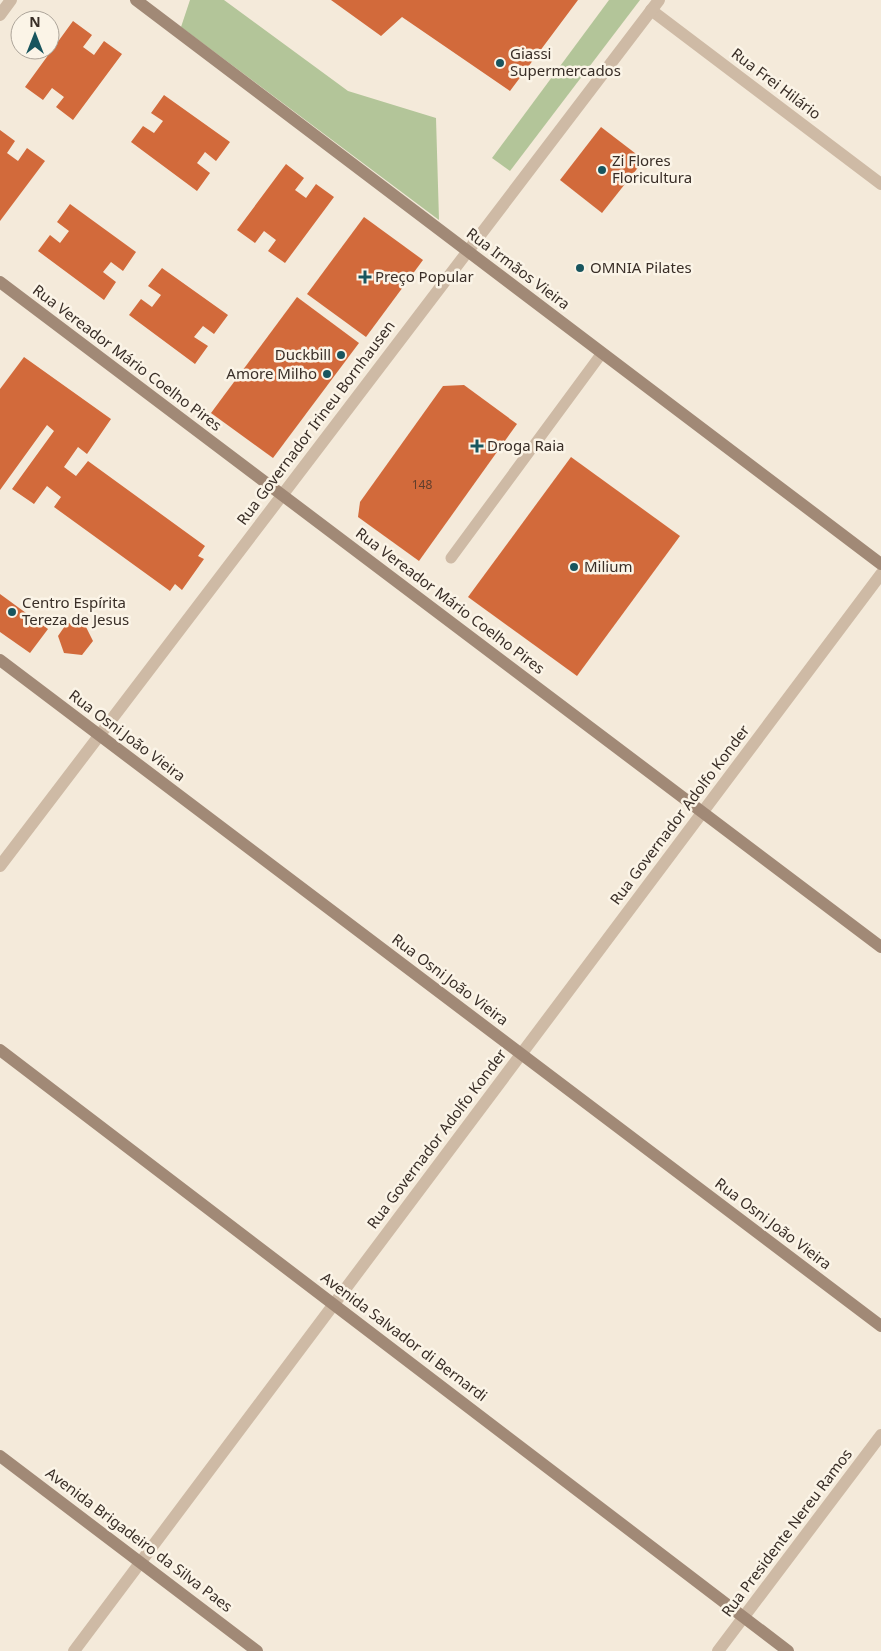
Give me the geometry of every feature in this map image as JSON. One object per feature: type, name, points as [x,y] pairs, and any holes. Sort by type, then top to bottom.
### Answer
[{"type":"street","points":[[0,15],[11,0]]},
{"type":"street","name":"Rua Irmãos Vieira","points":[[136,0],[881,564]]},
{"type":"street","name":"Rua Governador Irineu Bornhausen","points":[[0,866],[655,5]]},
{"type":"street","name":"Rua Frei Hilário","points":[[655,5],[881,184]]},
{"type":"street","name":"Rua Vereador Mário Coelho Pires","points":[[0,282],[881,947]]},
{"type":"street","name":"Rua Governador Adolfo Konder","points":[[74,1651],[881,574]]},
{"type":"street","name":"Rua Osni João Vieira","points":[[0,660],[881,1326]]},
{"type":"street","name":"Avenida Salvador di Bernardi","points":[[0,1050],[788,1651]]},
{"type":"street","name":"Rua Presidente Nereu Ramos","points":[[718,1651],[881,1435]]},
{"type":"street","name":"Avenida Brigadeiro da Silva Paes","points":[[0,1456],[257,1651]]},
{"type":"lane","points":[[451,558],[602,353]]},
{"type":"green space","points":[[190,0],[224,0],[348,91],[436,118],[439,220],[181,27]]},
{"type":"green space","points":[[609,0],[640,0],[510,171],[492,158]]},
{"type":"building","name":"Giassi Supermercados","points":[[331,0],[578,0],[510,91],[402,17],[381,36]]},
{"type":"building","points":[[73,21],[92,35],[83,47],[94,55],[104,41],[122,54],[73,120],[56,107],[64,97],[52,88],[43,100],[25,87],[45,60],[60,60],[60,39]]},
{"type":"building","points":[[164,95],[230,142],[216,161],[205,152],[197,163],[210,173],[197,191],[131,142],[143,126],[154,133],[163,121],[151,113]]},
{"type":"building","name":"Zi Flores Floricultura","points":[[601,127],[644,160],[602,213],[560,180]]},
{"type":"building","points":[[0,130],[15,141],[7,153],[18,161],[27,148],[45,161],[0,221]]},
{"type":"building","points":[[286,164],[304,178],[295,190],[306,198],[316,184],[334,197],[285,263],[268,251],[276,240],[264,231],[255,243],[237,230]]},
{"type":"building","points":[[70,204],[136,252],[123,271],[111,262],[103,272],[116,282],[104,300],[38,251],[50,235],[60,243],[69,231],[57,222]]},
{"type":"building","name":"Preço Popular","points":[[364,217],[423,260],[366,337],[307,294]]},
{"type":"building","points":[[162,268],[228,315],[214,334],[203,326],[194,337],[208,346],[195,364],[129,315],[141,299],[152,307],[161,295],[148,286]]},
{"type":"building","points":[[297,297],[359,343],[273,458],[211,413]]},
{"type":"building","points":[[24,357],[111,419],[87,454],[78,447],[64,467],[76,476],[88,461],[205,546],[198,556],[204,559],[182,590],[175,584],[170,591],[54,507],[61,497],[47,486],[34,504],[12,489],[54,431],[47,425],[0,490],[0,389]]},
{"type":"building","points":[[464,385],[517,424],[419,561],[358,517],[360,502],[443,386]]},
{"type":"building","name":"Milium","points":[[571,457],[680,536],[577,676],[468,597]]},
{"type":"building","name":"Centro Espírita Tereza de Jesus","points":[[0,594],[48,629],[30,653],[0,632]]},
{"type":"building","points":[[67,623],[85,625],[93,641],[82,655],[64,653],[58,636]]},
{"type":"place","name":"Giassi Supermercados","points":[[500,63]]},
{"type":"place","name":"Zi Flores Floricultura","points":[[602,170]]},
{"type":"place","name":"OMNIA Pilates","points":[[580,268]]},
{"type":"place","name":"Preço Popular","points":[[365,277]]},
{"type":"place","name":"Duckbill","points":[[341,355]]},
{"type":"place","name":"Amore Milho","points":[[327,374]]},
{"type":"place","name":"Droga Raia","points":[[477,446]]},
{"type":"place","name":"Milium","points":[[574,567]]},
{"type":"place","name":"Centro Espírita Tereza de Jesus","points":[[12,612]]}]
